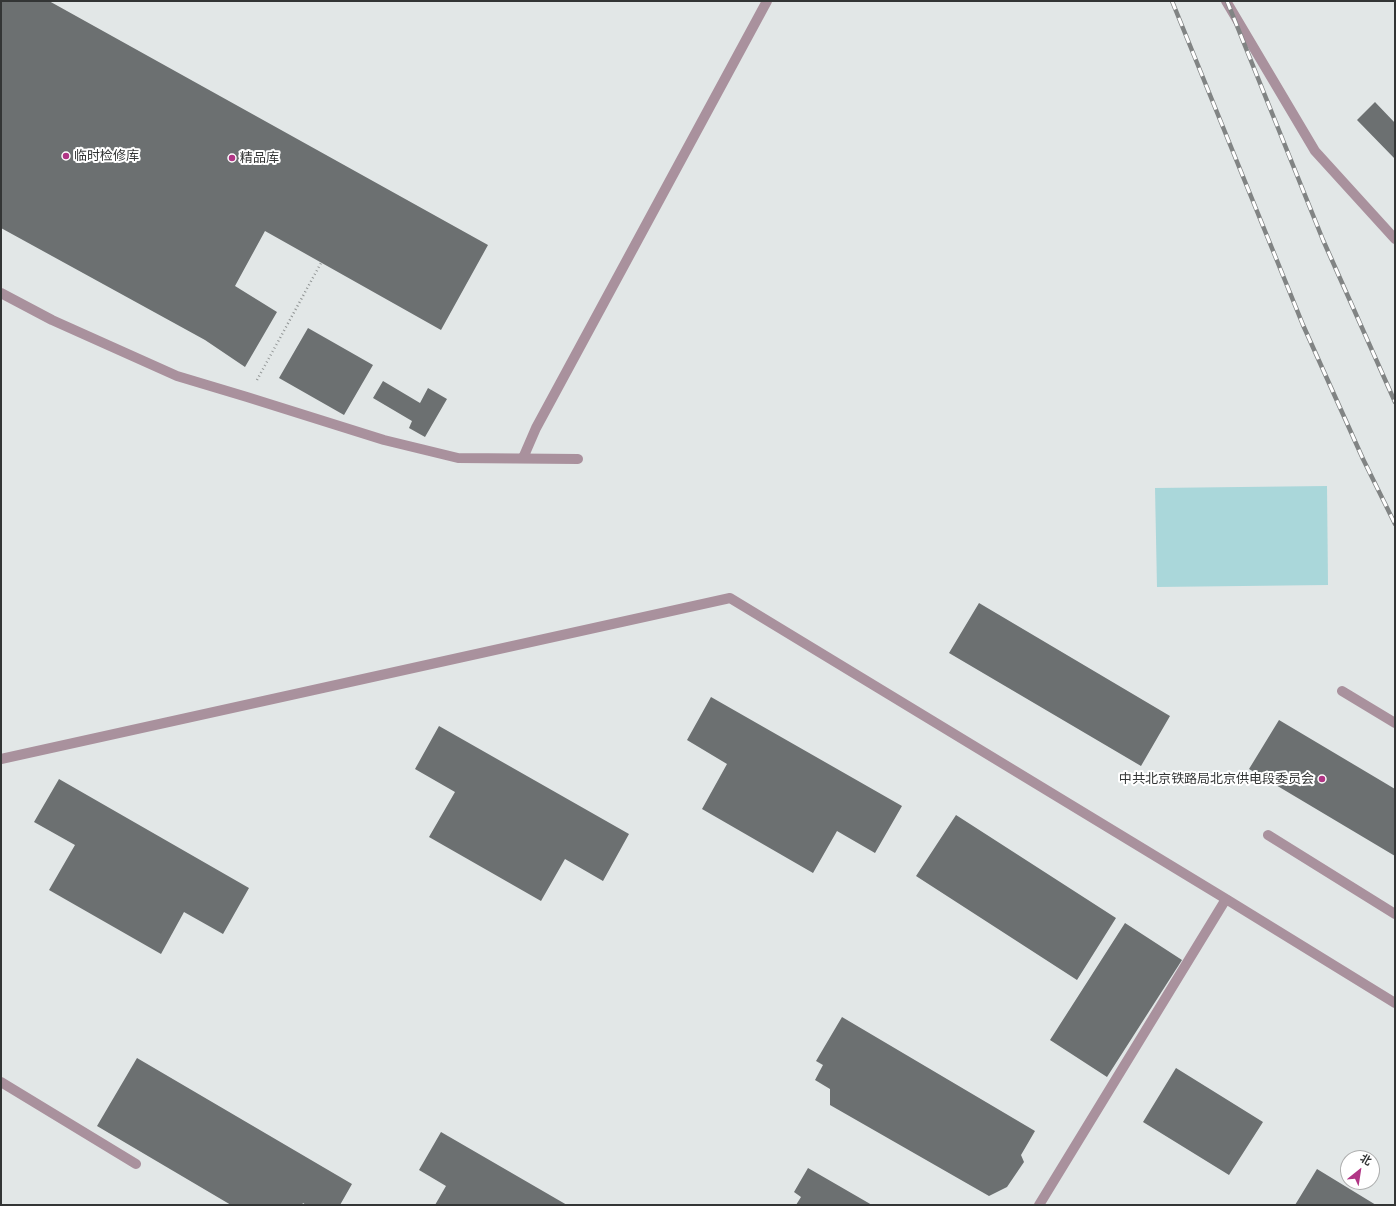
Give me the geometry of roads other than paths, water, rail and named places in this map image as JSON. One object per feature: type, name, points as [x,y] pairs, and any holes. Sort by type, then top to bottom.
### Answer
[{"type":"lane","points":[[523,458],[536,428],[767,1]]},
{"type":"lane","points":[[1226,1],[1315,151],[1395,239]]},
{"type":"lane","points":[[1,293],[52,320],[177,376],[384,440],[458,458],[578,459]]},
{"type":"lane","points":[[1,759],[730,598],[1395,1003]]},
{"type":"lane","points":[[1342,691],[1395,723]]},
{"type":"lane","points":[[1268,835],[1395,914]]},
{"type":"lane","points":[[1039,1205],[1226,899]]},
{"type":"lane","points":[[1,1082],[136,1164]]},
{"type":"railway","points":[[1172,1],[1303,325],[1363,459],[1395,524]]},
{"type":"railway","points":[[1227,1],[1323,240],[1395,402]]},
{"type":"place","name":"临时检修库","points":[[66,156]]},
{"type":"place","name":"精品库","points":[[232,158]]},
{"type":"place","name":"中共北京铁路局北京供电段委员会","points":[[1322,779]]}]
